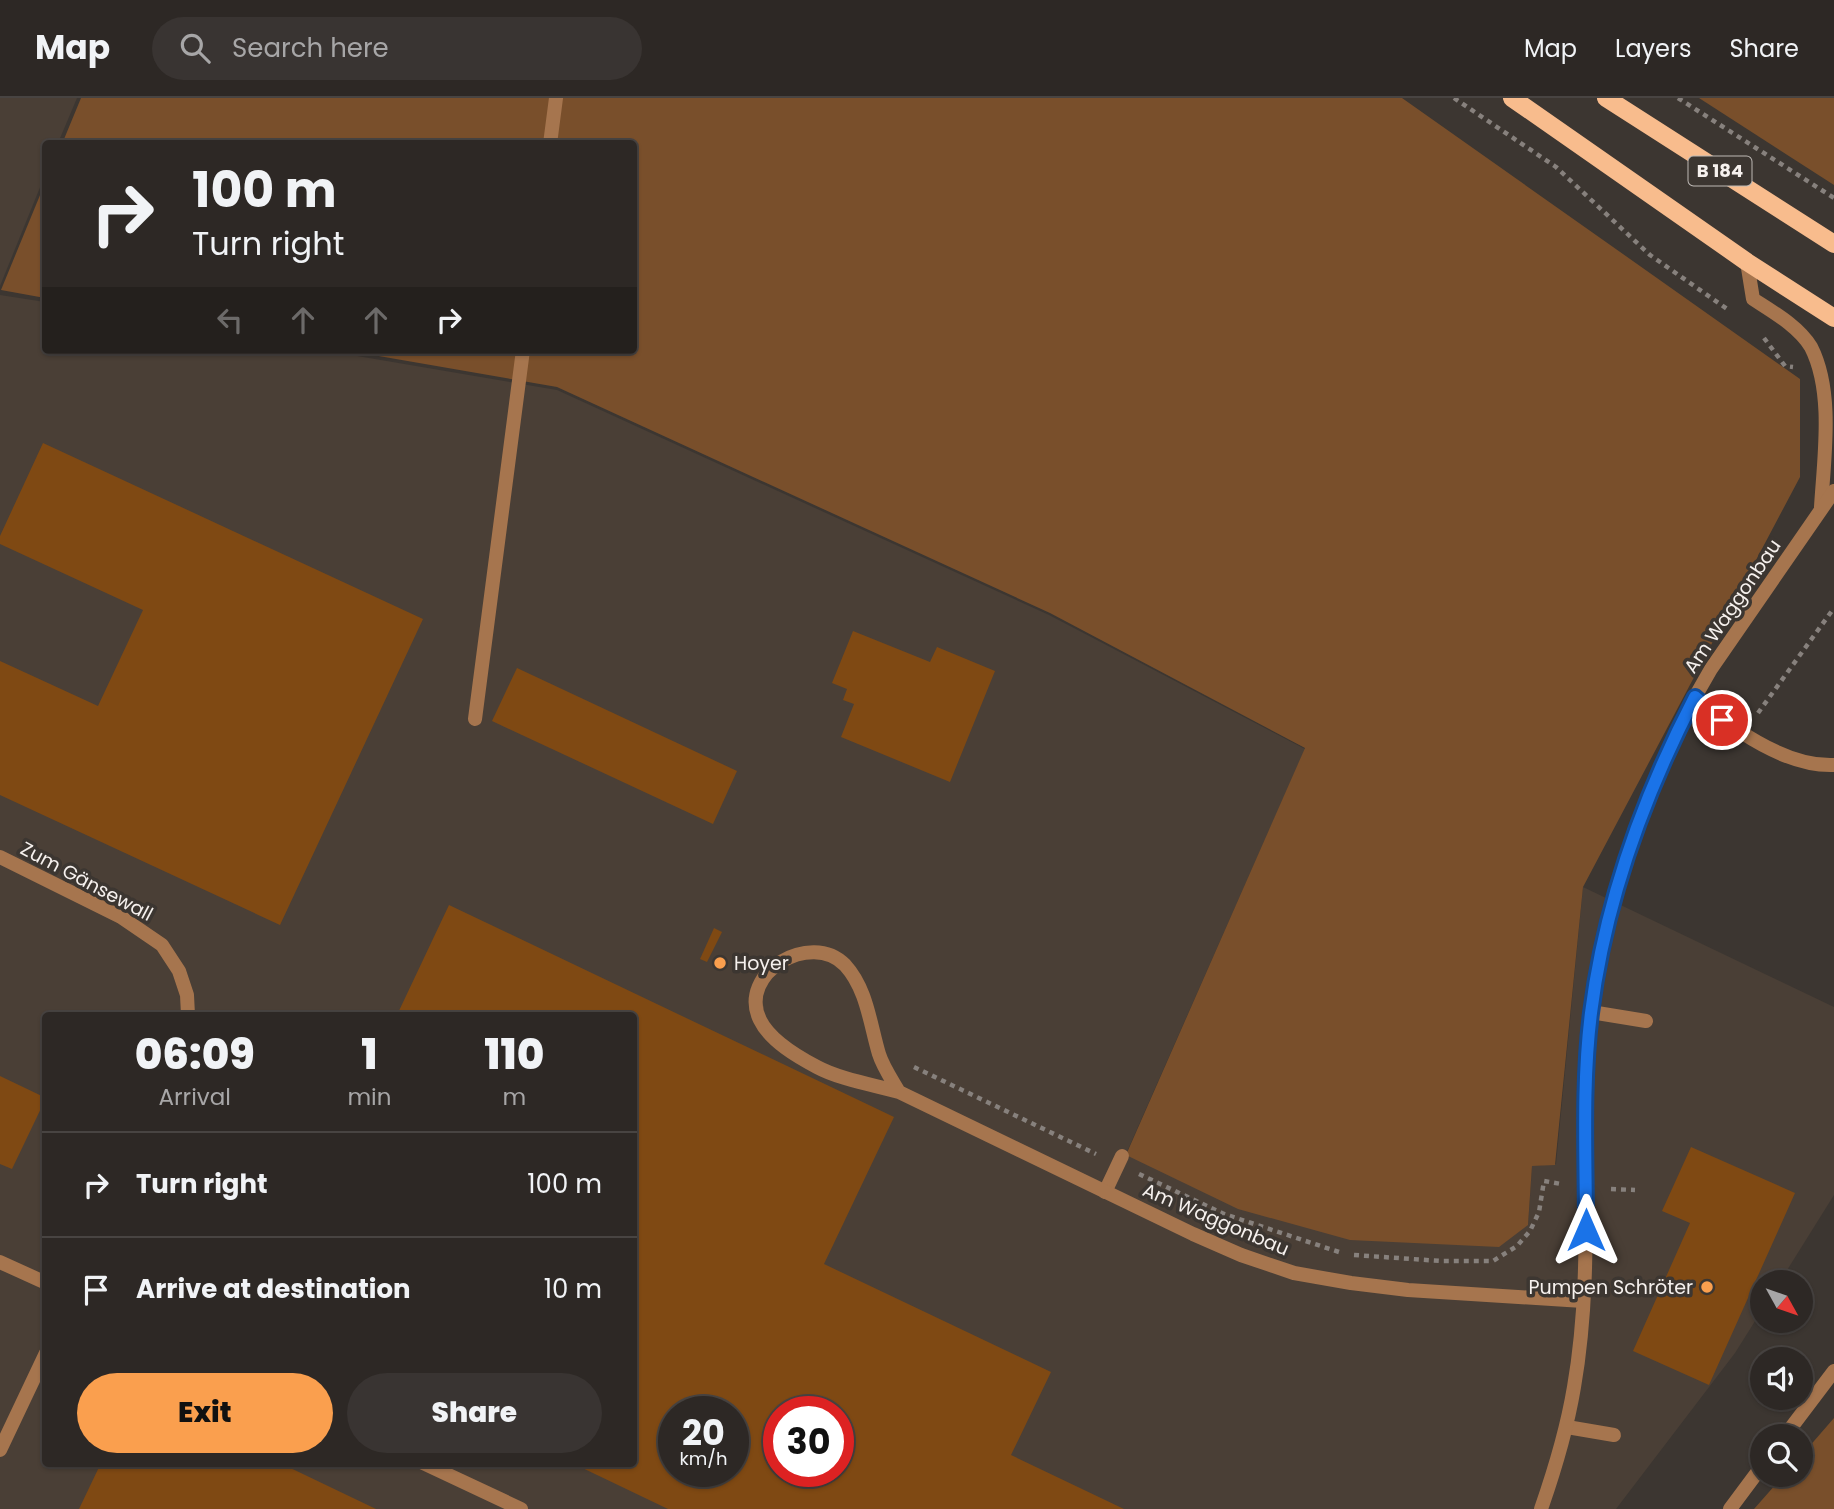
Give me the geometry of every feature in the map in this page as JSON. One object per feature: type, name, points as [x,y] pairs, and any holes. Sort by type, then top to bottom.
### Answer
[{"type":"main road","points":[[1513,98],[1747,262],[1834,318]]},
{"type":"main road","name":"B 184","points":[[1606,98],[1834,244]]},
{"type":"street","points":[[551,140],[556,98]]},
{"type":"street","points":[[1747,262],[1753,299],[1790,324],[1810,345],[1819,368],[1826,396],[1821,508]]},
{"type":"street","points":[[475,719],[522,354]]},
{"type":"street","name":"Am Waggonbau","points":[[1541,1509],[1556,1468],[1575,1385],[1583,1301],[1587,1058],[1591,1012],[1611,914],[1637,821],[1658,771],[1711,669],[1834,491]]},
{"type":"street","points":[[1695,697],[1743,734],[1791,757],[1819,766],[1834,765]]},
{"type":"street","name":"Zum Gänsewall","points":[[0,857],[121,917],[162,944],[179,971],[187,995],[188,1012]]},
{"type":"street","name":"Am Waggonbau","points":[[899,1092],[880,1056],[863,997],[844,964],[828,953],[795,954],[763,976],[757,989],[756,1006],[760,1021],[770,1034],[795,1054],[820,1069],[899,1092],[1217,1245],[1294,1273],[1351,1283],[1408,1290],[1583,1301]]},
{"type":"street","points":[[1591,1012],[1646,1021]]},
{"type":"street","points":[[1105,1192],[1120,1160]]},
{"type":"street","points":[[0,1262],[42,1281]]},
{"type":"street","points":[[0,1450],[42,1361]]},
{"type":"street","points":[[1794,1424],[1834,1371]]},
{"type":"street","points":[[1567,1427],[1614,1435]]},
{"type":"street","points":[[432,1467],[521,1509]]},
{"type":"street","points":[[1730,1509],[1750,1482]]},
{"type":"path","points":[[1454,98],[1556,167],[1650,255],[1736,315]]},
{"type":"path","points":[[1678,98],[1834,198]]},
{"type":"path","points":[[1758,330],[1785,366],[1819,368]]},
{"type":"path","points":[[1743,734],[1834,608]]},
{"type":"path","points":[[880,1056],[911,1065],[1120,1160],[1224,1214],[1346,1255],[1441,1261],[1493,1261],[1517,1247],[1530,1231],[1539,1212],[1544,1181],[1635,1191]]},
{"type":"shaded area","points":[[0,98],[77,98],[59,140],[42,140],[42,182],[0,286]]},
{"type":"shaded area","points":[[81,98],[1402,98],[1800,379],[1800,477],[1583,887],[1555,1165],[1532,1166],[1528,1225],[1499,1247],[1350,1240],[1238,1209],[1126,1155],[1305,748],[1050,613],[557,387],[367,354],[637,354],[637,140],[64,140]]},
{"type":"shaded area","points":[[1699,98],[1834,98],[1834,185]]},
{"type":"shaded area","points":[[42,190],[42,297],[1,290]]},
{"type":"shaded area","points":[[0,295],[42,302],[42,354],[346,354],[557,390],[1049,615],[1305,749],[1126,1154],[1528,1225],[1532,1166],[1556,1164],[1583,887],[1834,1007],[1834,1195],[1787,1270],[1750,1270],[1750,1329],[1735,1353],[1616,1509],[0,1509]]},
{"type":"shaded area","points":[[1834,1418],[1834,1509],[1754,1509],[1773,1487],[1813,1487],[1813,1442]]},
{"type":"building","points":[[43,443],[423,619],[280,925],[0,795],[0,661],[98,706],[143,610],[0,544],[0,536]]},
{"type":"building","points":[[853,631],[930,662],[937,647],[995,671],[950,782],[841,737],[854,704],[843,700],[847,689],[832,683]]},
{"type":"building","points":[[517,668],[737,771],[713,824],[492,721]]},
{"type":"building","points":[[449,905],[894,1117],[824,1264],[1051,1372],[1011,1455],[1124,1509],[668,1509],[580,1467],[637,1467],[637,1012],[398,1012]]},
{"type":"building","points":[[714,928],[722,932],[707,962],[700,959]]},
{"type":"building","points":[[0,1076],[42,1096],[42,1106],[12,1169],[0,1164]]},
{"type":"building","name":"Pumpen Schröter","points":[[1691,1147],[1795,1193],[1761,1270],[1750,1270],[1750,1293],[1709,1385],[1633,1351],[1690,1223],[1662,1211]]},
{"type":"building","points":[[99,1467],[288,1467],[376,1509],[79,1509]]},
{"type":"place","name":"Hoyer","points":[[720,963]]},
{"type":"place","name":"Pumpen Schröter","points":[[1707,1287]]},
{"type":"route","points":[[1586,1230],[1587,1058],[1591,1012],[1623,868],[1637,821],[1658,771],[1695,697],[1722,720]]}]
